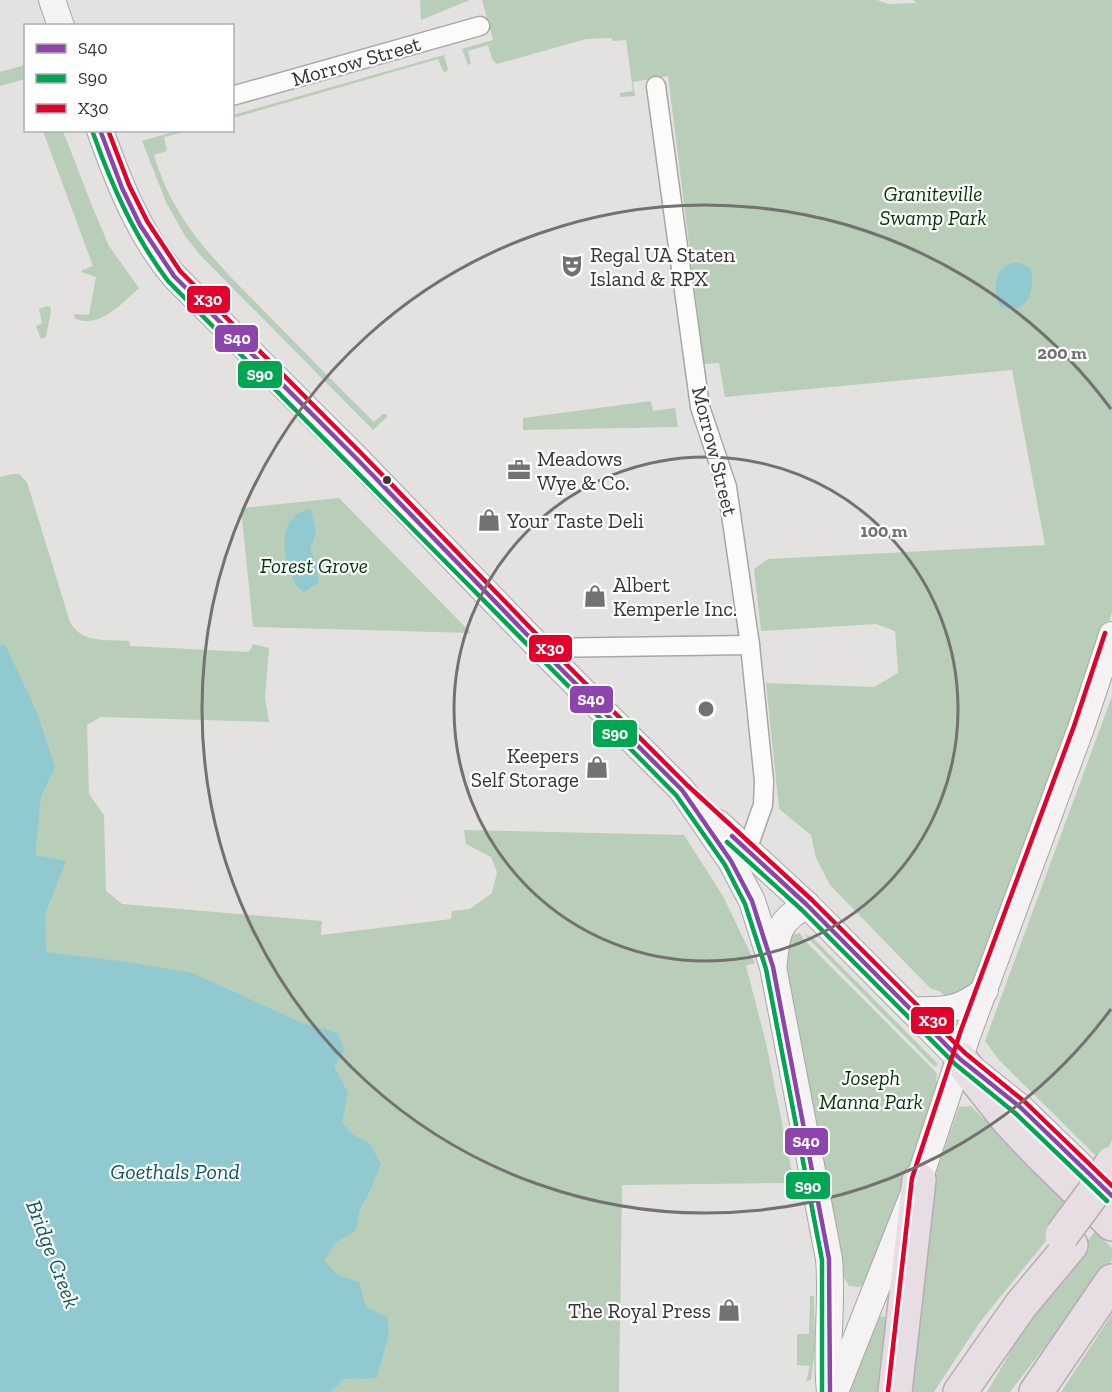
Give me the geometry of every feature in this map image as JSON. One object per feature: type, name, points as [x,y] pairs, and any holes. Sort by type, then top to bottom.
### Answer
[{"type":"highway","points":[[960,1059],[1008,1120],[1112,1224]]},
{"type":"highway","points":[[960,1392],[1067,1240],[1112,1163]]},
{"type":"highway","points":[[895,1392],[919,1180]]},
{"type":"highway","points":[[1067,1240],[1112,1191]]},
{"type":"highway","points":[[1036,1392],[1111,1289]]},
{"type":"main road","points":[[52,0],[60,24]]},
{"type":"main road","points":[[105,132],[137,220],[159,258],[174,276],[682,790],[807,905],[960,1059],[1020,1107],[1112,1196]]},
{"type":"main road","points":[[835,1392],[919,1180],[960,1059],[1081,728],[1112,635]]},
{"type":"main road","points":[[682,790],[732,861],[743,882],[752,901],[774,967],[829,1259],[831,1294],[827,1363],[830,1392]]},
{"type":"main road","points":[[774,967],[777,937],[783,923],[794,912],[807,905]]},
{"type":"main road","points":[[912,1010],[951,1009],[972,1000],[985,990]]},
{"type":"street","name":"Morrow Street","points":[[234,95],[480,26]]},
{"type":"street","name":"Morrow Street","points":[[656,86],[700,407],[728,487],[750,645],[764,781],[763,805],[747,850]]},
{"type":"street","points":[[540,648],[750,645]]},
{"type":"green space","points":[[420,0],[470,0],[421,20]]},
{"type":"green space","name":"Graniteville Swamp Park","points":[[482,0],[877,0],[888,4],[917,3],[913,0],[1112,0],[1112,612],[981,983],[949,1001],[941,992],[930,988],[830,885],[816,858],[811,835],[779,809],[766,683],[874,687],[898,673],[895,631],[876,624],[761,631],[754,569],[768,559],[1045,545],[1012,370],[725,397],[719,363],[704,364],[668,76],[633,82],[635,96],[620,97],[620,93],[633,91],[626,40],[613,41],[611,38],[586,39],[497,64],[492,59],[488,45],[468,51],[471,64],[468,65],[462,49],[493,40]]},
{"type":"green space","points":[[444,55],[448,69],[446,72],[443,71],[438,59],[234,118],[234,115]]},
{"type":"green space","points":[[24,65],[24,79],[0,86],[0,72]]},
{"type":"green space","points":[[43,132],[63,132],[109,246],[139,288],[109,314],[92,321],[83,321],[74,318],[75,314],[89,315],[96,277],[81,272],[93,266]]},
{"type":"green space","points":[[172,132],[184,132],[164,137],[167,151],[154,155],[173,202],[186,223],[232,278],[374,422],[386,414],[387,417],[373,430],[201,256],[185,236],[166,202],[142,141]]},
{"type":"green space","points":[[47,306],[51,308],[51,311],[46,337],[41,339],[36,326],[42,323],[39,309]]},
{"type":"green space","points":[[651,401],[653,411],[675,408],[678,427],[523,430],[523,418]]},
{"type":"green space","points":[[19,474],[27,482],[70,622],[81,634],[95,639],[129,641],[130,646],[249,652],[253,644],[269,648],[265,697],[269,722],[101,717],[87,725],[89,794],[104,815],[106,891],[122,904],[322,921],[321,935],[451,919],[452,911],[470,909],[492,893],[497,872],[491,857],[466,844],[464,830],[684,835],[723,896],[755,963],[746,966],[766,1043],[794,1183],[622,1185],[619,1392],[0,1392],[0,477]]},
{"type":"green space","name":"Forest Grove","points":[[339,498],[471,633],[253,627],[241,508]]},
{"type":"green space","points":[[1112,696],[1112,1140],[1102,1162],[999,1060],[985,1041]]},
{"type":"green space","name":"Joseph Manna Park","points":[[800,933],[804,940],[933,1069],[937,1074],[936,1081],[942,1083],[866,1281],[860,1287],[849,1286],[843,1275],[781,955],[789,936]]},
{"type":"green space","points":[[804,934],[813,938],[938,1064],[935,1067]]},
{"type":"green space","points":[[971,1106],[1072,1209],[980,1322],[934,1392],[904,1392],[921,1235],[938,1167],[959,1107]]},
{"type":"green space","points":[[1095,1231],[1112,1248],[1112,1260],[1010,1392],[987,1392],[1030,1318]]},
{"type":"green space","points":[[810,1296],[814,1296],[815,1348],[811,1380],[806,1381],[810,1366],[797,1365],[797,1334],[809,1334]]},
{"type":"green space","points":[[1112,1314],[1112,1392],[1061,1392]]},
{"type":"green space","points":[[880,1316],[885,1317],[889,1325],[884,1392],[849,1392]]},
{"type":"water","points":[[1012,263],[1020,263],[1030,268],[1032,284],[1028,299],[1023,305],[1009,309],[1000,306],[996,286],[1000,272]]},
{"type":"water","points":[[311,509],[316,532],[310,549],[318,569],[318,583],[304,592],[297,587],[290,573],[285,544],[288,525],[293,518]]},
{"type":"water","name":"Goethals Pond","points":[[5,644],[38,715],[55,767],[41,797],[35,855],[66,861],[45,915],[46,952],[192,973],[300,1022],[337,1033],[345,1050],[334,1066],[348,1093],[342,1123],[355,1136],[370,1144],[381,1164],[360,1209],[356,1230],[335,1243],[324,1261],[339,1276],[359,1282],[366,1307],[387,1317],[389,1333],[377,1378],[344,1379],[331,1392],[0,1392],[0,645]]},
{"type":"transit line","name":"S40","points":[[101,132],[122,188],[140,225],[174,276],[682,790],[731,861],[752,901],[773,967],[829,1259],[830,1392]]},
{"type":"transit line","name":"X30","points":[[109,132],[129,185],[147,221],[180,271],[687,785],[812,900],[965,1053],[1025,1102],[1112,1186]]},
{"type":"transit line","name":"S90","points":[[93,133],[134,228],[168,281],[676,795],[725,865],[745,904],[766,969],[822,1260],[822,1392]]},
{"type":"transit line","name":"X30","points":[[888,1391],[912,1178],[961,1030],[1074,726],[1105,633]]},
{"type":"transit line","name":"S40","points":[[732,836],[807,905],[960,1059],[1020,1107],[1112,1196]]},
{"type":"transit line","name":"S90","points":[[727,842],[802,910],[955,1064],[1015,1113],[1107,1201]]},
{"type":"place","name":"Regal UA Staten Island & RPX","points":[[572,266]]},
{"type":"place","name":"Meadows Wye & Co.","points":[[519,470]]},
{"type":"place","name":"Your Taste Deli","points":[[489,520]]},
{"type":"place","name":"Albert Kemperle Inc.","points":[[595,596]]},
{"type":"place","name":"Keepers Self Storage","points":[[597,767]]},
{"type":"place","name":"The Royal Press","points":[[729,1310]]},
{"type":"water label","name":"Bridge Creek","points":[[53,1254]]}]
